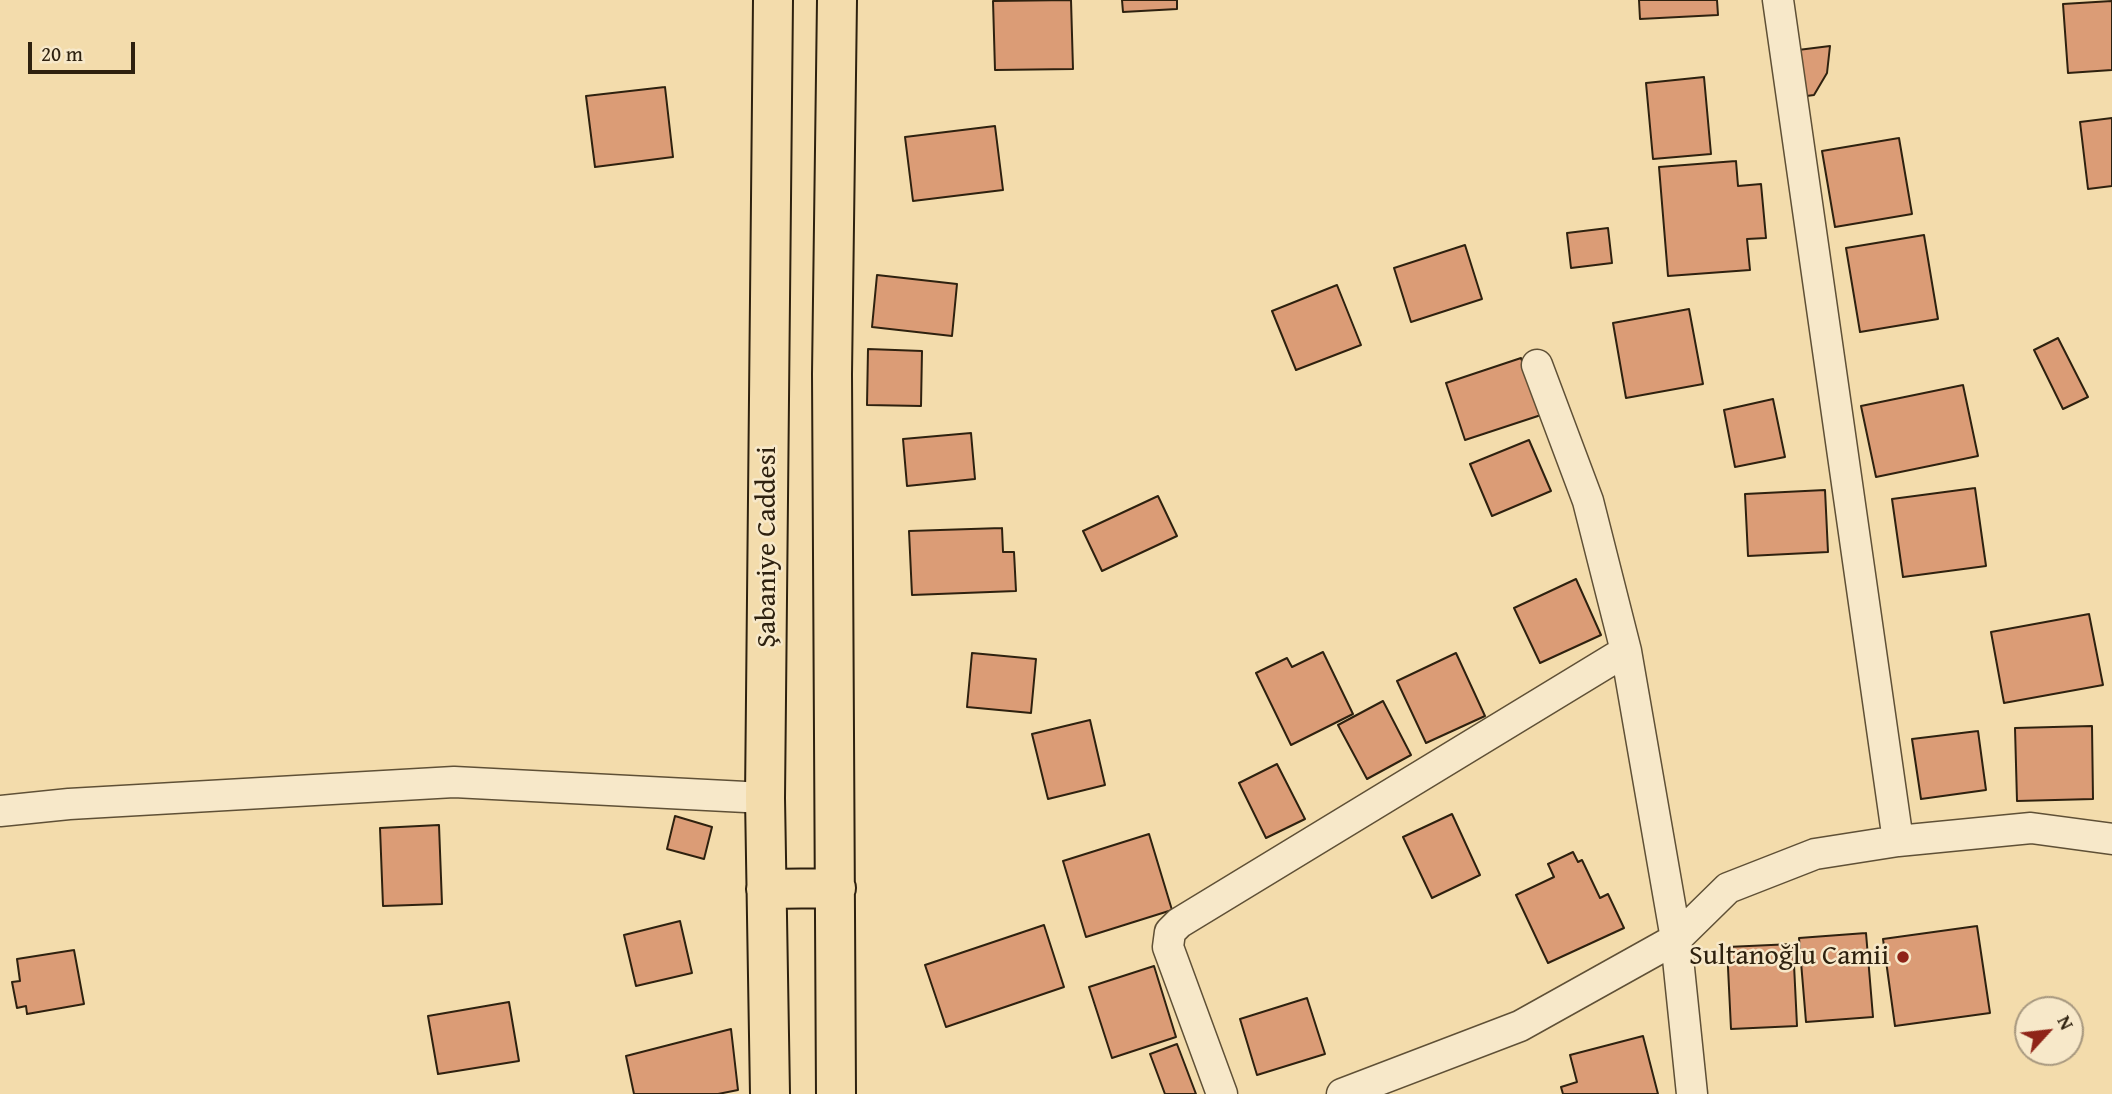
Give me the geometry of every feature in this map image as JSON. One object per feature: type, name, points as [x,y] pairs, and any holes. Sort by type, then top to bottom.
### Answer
[{"type":"highway","name":"Şabaniye Caddesi","points":[[770,1094],[765,798],[773,0]]},
{"type":"highway","points":[[836,1094],[832,374],[837,0]]},
{"type":"highway","points":[[766,889],[836,888]]},
{"type":"street","points":[[1778,0],[1898,841]]},
{"type":"street","points":[[1537,365],[1588,501],[1626,651],[1676,939],[1692,1094]]},
{"type":"street","points":[[1222,1094],[1168,947],[1170,932],[1179,923],[1626,651]]},
{"type":"street","points":[[0,810],[454,782],[765,798]]},
{"type":"street","points":[[1342,1094],[1520,1026],[1676,939],[1728,888],[1815,854],[1898,841],[2031,828],[2112,839]]},
{"type":"building","points":[[1071,0],[1073,69],[995,70],[993,1]]},
{"type":"building","points":[[1122,0],[1177,0],[1177,9],[1123,12]]},
{"type":"building","points":[[1639,0],[1717,0],[1718,15],[1640,19]]},
{"type":"building","points":[[2112,1],[2112,70],[2068,73],[2063,4]]},
{"type":"building","points":[[1830,46],[1827,73],[1814,95],[1784,99],[1782,52]]},
{"type":"building","points":[[1704,77],[1711,154],[1653,159],[1646,83]]},
{"type":"building","points":[[665,87],[673,157],[595,167],[586,96]]},
{"type":"building","points":[[2112,118],[2112,186],[2088,189],[2080,122]]},
{"type":"building","points":[[995,126],[1003,190],[913,201],[905,137]]},
{"type":"building","points":[[1899,138],[1912,214],[1835,227],[1822,151]]},
{"type":"building","points":[[1736,161],[1738,186],[1761,184],[1766,238],[1747,239],[1750,270],[1668,276],[1659,167]]},
{"type":"building","points":[[1608,228],[1612,263],[1571,268],[1567,233]]},
{"type":"building","points":[[1924,235],[1938,319],[1860,332],[1846,248]]},
{"type":"building","points":[[1465,245],[1482,299],[1411,322],[1394,268]]},
{"type":"building","points":[[877,275],[957,284],[952,336],[872,327]]},
{"type":"building","points":[[1337,285],[1361,345],[1296,370],[1272,311]]},
{"type":"building","points":[[1689,309],[1703,384],[1626,398],[1613,323]]},
{"type":"building","points":[[2058,338],[2088,397],[2063,409],[2034,350]]},
{"type":"building","points":[[868,349],[922,351],[921,406],[867,405]]},
{"type":"building","points":[[1521,358],[1541,415],[1465,440],[1446,383]]},
{"type":"building","points":[[1963,385],[1978,456],[1876,477],[1861,406]]},
{"type":"building","points":[[1773,399],[1785,457],[1735,467],[1724,410]]},
{"type":"building","points":[[971,433],[975,479],[907,486],[903,439]]},
{"type":"building","points":[[1529,440],[1551,491],[1492,516],[1470,464]]},
{"type":"building","points":[[1975,488],[1986,566],[1903,577],[1892,499]]},
{"type":"building","points":[[1825,490],[1828,552],[1748,556],[1745,494]]},
{"type":"building","points":[[1158,496],[1177,536],[1102,571],[1083,531]]},
{"type":"building","points":[[1002,528],[1003,552],[1014,552],[1016,591],[912,595],[909,531]]},
{"type":"building","points":[[1576,579],[1601,635],[1540,663],[1514,608]]},
{"type":"building","points":[[2089,614],[2103,685],[2004,703],[1991,632]]},
{"type":"building","points":[[1323,652],[1353,714],[1291,745],[1256,673],[1287,658],[1292,667]]},
{"type":"building","points":[[972,653],[1036,659],[1031,713],[967,707]]},
{"type":"building","points":[[1456,653],[1485,716],[1426,743],[1397,681]]},
{"type":"building","points":[[1383,701],[1411,755],[1367,779],[1338,725]]},
{"type":"building","points":[[1090,720],[1105,785],[1048,799],[1032,734]]},
{"type":"building","points":[[2092,726],[2093,799],[2017,801],[2015,728]]},
{"type":"building","points":[[1978,731],[1986,790],[1921,799],[1912,739]]},
{"type":"building","points":[[1277,764],[1305,819],[1266,838],[1239,783]]},
{"type":"building","points":[[1452,814],[1480,875],[1432,898],[1403,837]]},
{"type":"building","points":[[675,816],[712,827],[704,859],[667,849]]},
{"type":"building","points":[[439,825],[442,904],[383,906],[380,828]]},
{"type":"building","points":[[1149,834],[1172,910],[1086,937],[1063,861]]},
{"type":"building","points":[[1573,852],[1578,862],[1582,860],[1600,898],[1608,894],[1624,928],[1548,963],[1516,895],[1554,877],[1548,864]]},
{"type":"building","points":[[680,921],[692,973],[636,986],[624,935]]},
{"type":"building","points":[[1044,925],[1064,987],[946,1027],[925,965]]},
{"type":"building","points":[[1977,926],[1990,1013],[1895,1026],[1883,939]]},
{"type":"building","points":[[1866,933],[1873,1017],[1806,1022],[1799,938]]},
{"type":"building","points":[[1793,944],[1797,1026],[1731,1029],[1727,947]]},
{"type":"building","points":[[74,950],[84,1004],[27,1014],[26,1006],[17,1008],[12,982],[20,981],[17,959]]},
{"type":"building","points":[[1154,966],[1176,1037],[1112,1058],[1089,987]]},
{"type":"building","points":[[1307,998],[1325,1054],[1257,1075],[1240,1019]]},
{"type":"building","points":[[509,1002],[519,1061],[438,1074],[428,1016]]},
{"type":"building","points":[[731,1029],[738,1090],[718,1094],[634,1094],[626,1056]]},
{"type":"building","points":[[1643,1036],[1658,1094],[1563,1094],[1561,1087],[1577,1082],[1570,1055]]},
{"type":"building","points":[[1177,1044],[1196,1094],[1165,1094],[1150,1054]]},
{"type":"place","name":"Sultanoğlu Camii","points":[[1903,957]]}]
